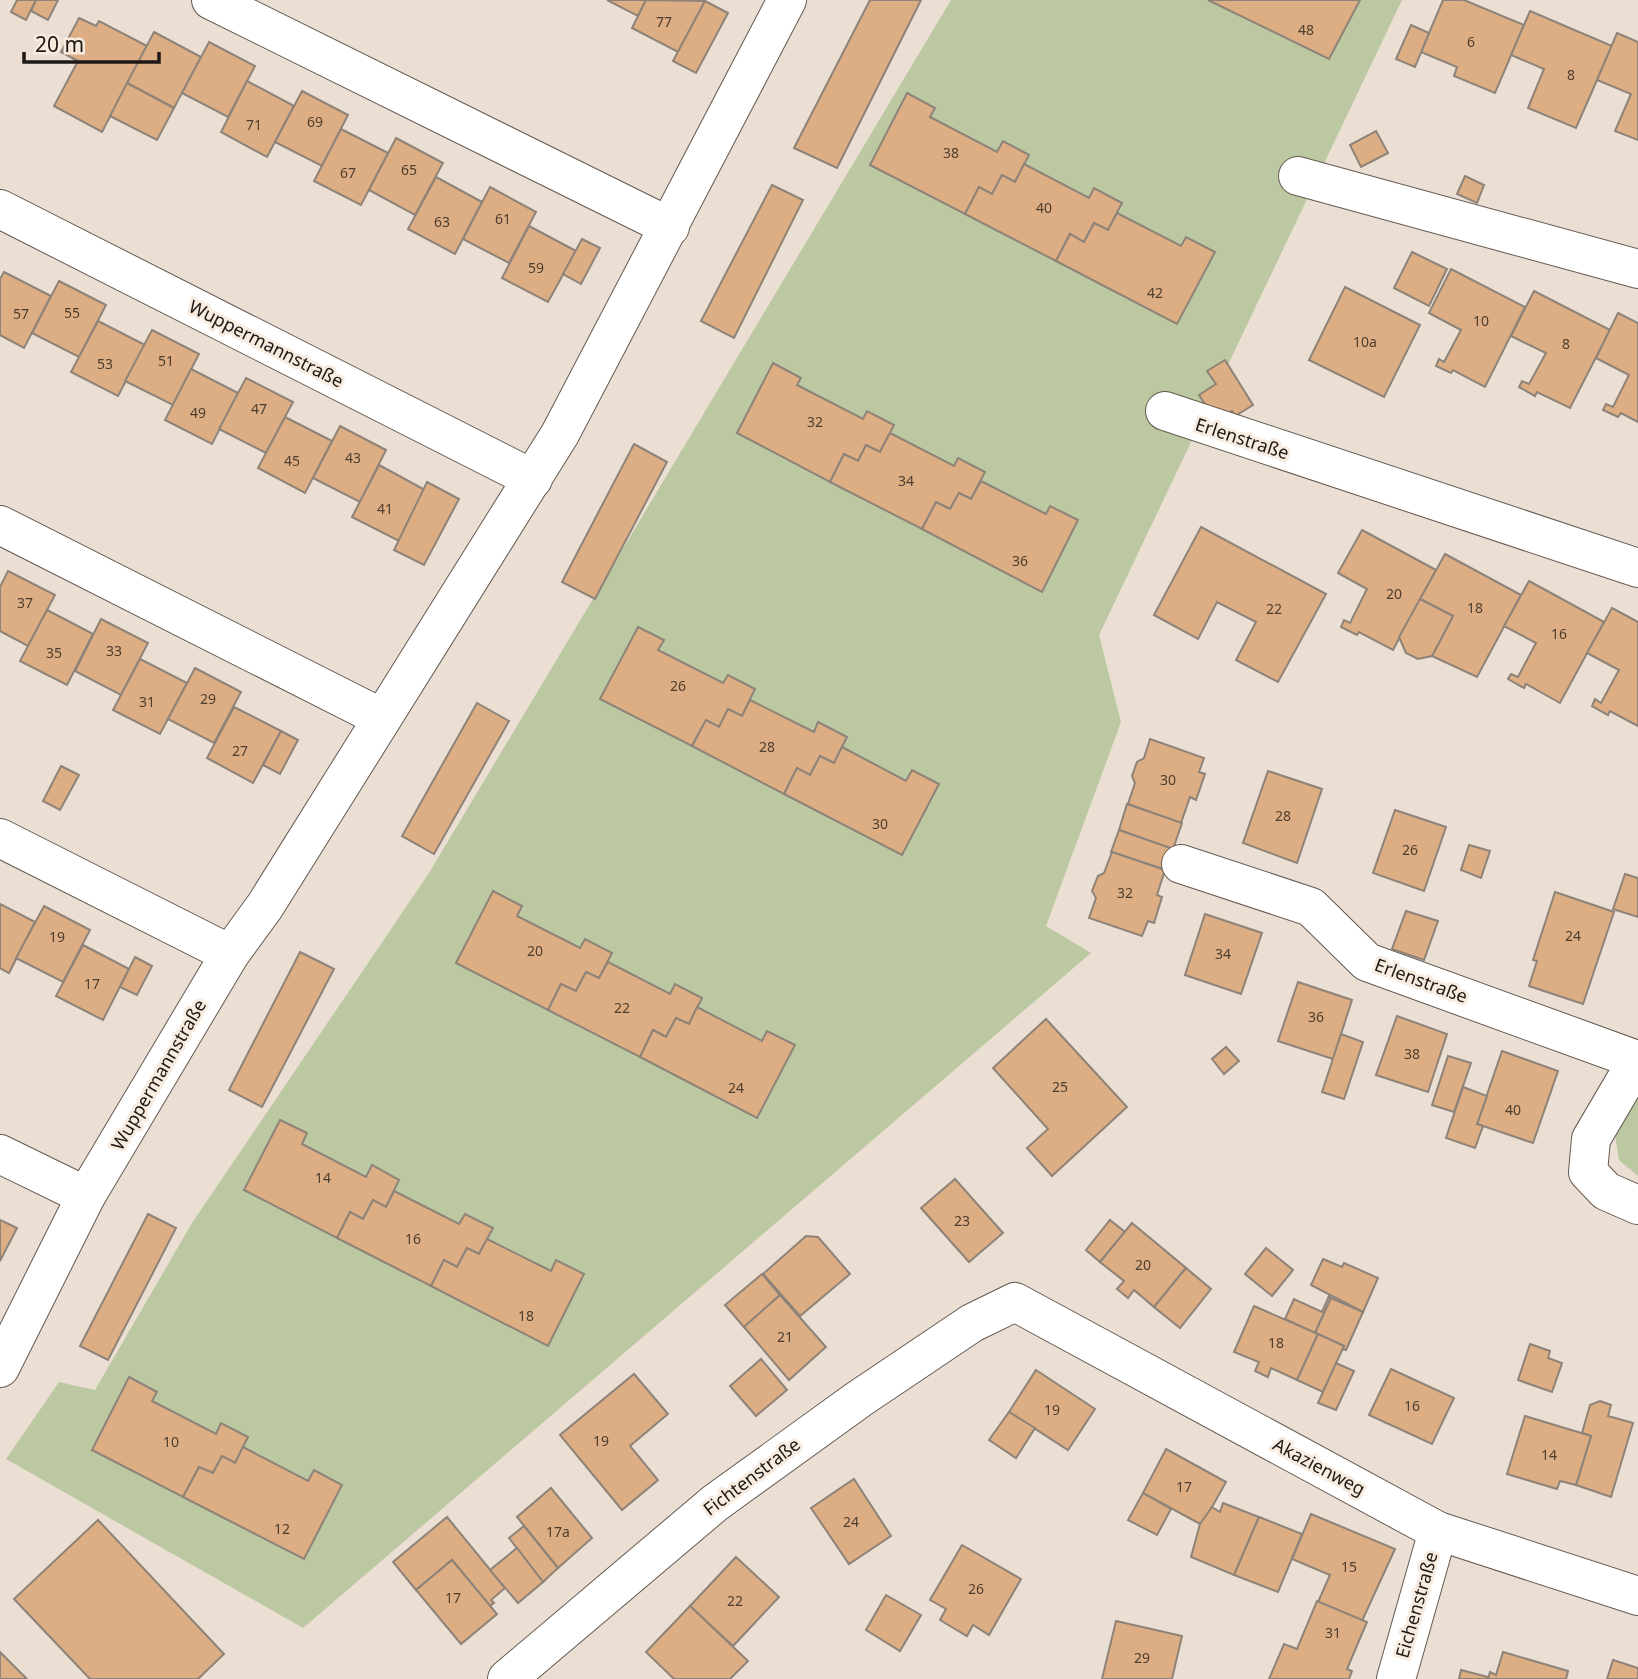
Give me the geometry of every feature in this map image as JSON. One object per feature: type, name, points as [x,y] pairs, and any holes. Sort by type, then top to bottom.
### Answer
[{"type":"street","points":[[211,0],[670,227]]},
{"type":"street","name":"Wuppermannstraße","points":[[0,1368],[86,1195],[230,954],[265,906],[533,479],[587,385],[787,0]]},
{"type":"street","points":[[1298,176],[1638,269]]},
{"type":"street","name":"Wuppermannstraße","points":[[0,209],[533,479]]},
{"type":"street","name":"Erlenstraße","points":[[1166,411],[1638,568]]},
{"type":"street","points":[[0,525],[383,718]]},
{"type":"street","points":[[0,838],[230,954]]},
{"type":"street","name":"Erlenstraße","points":[[1181,864],[1311,907],[1367,962],[1638,1060],[1591,1139],[1588,1172],[1606,1191],[1638,1205]]},
{"type":"street","points":[[0,1154],[86,1195]]},
{"type":"street","name":"Akazienweg","points":[[1015,1302],[1438,1531],[1638,1596]]},
{"type":"street","name":"Fichtenstraße","points":[[507,1679],[715,1503],[927,1353],[972,1323],[1015,1302]]},
{"type":"street","name":"Eichenstraße","points":[[1396,1679],[1438,1531]]},
{"type":"green space","points":[[951,0],[1402,0],[1099,635],[1121,722],[1046,926],[1091,953],[303,1628],[6,1459],[59,1382],[95,1390],[192,1223],[429,873]]},
{"type":"green space","points":[[1638,1098],[1638,1176],[1619,1160],[1615,1134]]},
{"type":"building","points":[[17,0],[36,0],[26,20],[11,12]]},
{"type":"building","points":[[36,0],[58,0],[48,20],[31,11]]},
{"type":"building","points":[[607,0],[646,0],[638,16]]},
{"type":"building","points":[[646,0],[705,1],[678,52],[632,28]]},
{"type":"building","points":[[870,0],[921,0],[837,168],[794,148]]},
{"type":"building","points":[[1208,0],[1360,0],[1329,59]]},
{"type":"building","points":[[1443,0],[1464,0],[1524,25],[1495,93],[1454,76],[1457,67],[1421,52]]},
{"type":"building","points":[[705,1],[728,13],[696,73],[673,61]]},
{"type":"building","points":[[1530,11],[1612,46],[1576,128],[1528,108],[1544,69],[1511,55]]},
{"type":"building","points":[[79,18],[96,26],[99,21],[147,46],[102,132],[54,106],[78,61],[61,52]]},
{"type":"building","points":[[1411,25],[1429,33],[1415,67],[1396,59]]},
{"type":"building","points":[[154,32],[201,57],[174,108],[127,83]]},
{"type":"building","points":[[1617,33],[1638,42],[1638,140],[1615,131],[1631,94],[1597,80]]},
{"type":"building","points":[[209,42],[255,66],[228,117],[182,93]]},
{"type":"building","points":[[247,81],[294,106],[267,157],[221,132]]},
{"type":"building","points":[[127,83],[174,108],[157,140],[110,116]]},
{"type":"building","points":[[302,91],[348,115],[322,166],[275,142]]},
{"type":"building","points":[[907,93],[935,108],[930,117],[997,152],[1003,141],[1029,155],[1015,182],[1002,175],[992,194],[979,187],[965,214],[870,165]]},
{"type":"building","points":[[341,129],[388,153],[361,205],[314,181]]},
{"type":"building","points":[[1376,131],[1388,153],[1361,167],[1350,145]]},
{"type":"building","points":[[396,138],[443,163],[415,215],[369,190]]},
{"type":"building","points":[[1024,164],[1089,198],[1094,188],[1122,203],[1108,230],[1094,223],[1084,242],[1070,234],[1056,261],[965,214],[979,187],[992,194],[1002,175],[1015,182]]},
{"type":"building","points":[[1465,176],[1484,185],[1477,203],[1457,194]]},
{"type":"building","points":[[436,177],[482,202],[455,254],[408,229]]},
{"type":"building","points":[[772,185],[803,200],[734,338],[701,321]]},
{"type":"building","points":[[490,187],[536,212],[509,263],[463,239]]},
{"type":"building","points":[[1117,213],[1181,246],[1186,237],[1215,252],[1177,324],[1056,261],[1070,234],[1084,242],[1094,223],[1108,230]]},
{"type":"building","points":[[529,226],[576,251],[548,302],[502,278]]},
{"type":"building","points":[[582,239],[600,248],[581,284],[563,274]]},
{"type":"building","points":[[1412,252],[1447,269],[1429,306],[1394,288]]},
{"type":"building","points":[[1451,269],[1525,307],[1485,387],[1453,370],[1451,373],[1436,366],[1439,359],[1444,362],[1461,330],[1429,313]]},
{"type":"building","points":[[4,272],[51,296],[24,348],[0,335],[0,279]]},
{"type":"building","points":[[59,281],[106,305],[79,357],[32,333]]},
{"type":"building","points":[[1345,287],[1420,325],[1384,397],[1309,360]]},
{"type":"building","points":[[1534,291],[1610,330],[1570,408],[1537,392],[1535,396],[1519,387],[1522,381],[1529,384],[1546,353],[1511,336]]},
{"type":"building","points":[[1618,313],[1638,323],[1638,422],[1621,413],[1618,417],[1603,410],[1606,404],[1613,407],[1629,375],[1596,358]]},
{"type":"building","points":[[98,321],[145,345],[118,396],[71,372]]},
{"type":"building","points":[[152,330],[199,354],[173,405],[125,381]]},
{"type":"building","points":[[1225,360],[1253,405],[1235,416],[1232,411],[1226,414],[1210,412],[1199,395],[1216,384],[1207,371]]},
{"type":"building","points":[[773,363],[801,378],[797,385],[863,419],[867,411],[894,425],[880,452],[866,445],[858,461],[844,454],[830,482],[737,433]]},
{"type":"building","points":[[191,369],[238,393],[212,444],[165,420]]},
{"type":"building","points":[[246,378],[293,402],[266,453],[219,429]]},
{"type":"building","points":[[285,417],[332,441],[305,493],[258,468]]},
{"type":"building","points":[[340,426],[386,450],[360,502],[313,478]]},
{"type":"building","points":[[890,433],[954,466],[958,458],[985,472],[971,499],[959,493],[950,509],[936,502],[922,529],[830,482],[844,454],[858,461],[866,445],[880,452]]},
{"type":"building","points":[[634,444],[667,462],[595,599],[562,582]]},
{"type":"building","points":[[379,465],[425,490],[399,541],[352,517]]},
{"type":"building","points":[[981,481],[1046,514],[1050,506],[1078,520],[1042,592],[922,529],[936,502],[950,509],[959,493],[971,499]]},
{"type":"building","points":[[427,482],[459,499],[424,565],[394,550]]},
{"type":"building","points":[[1201,527],[1326,594],[1278,682],[1236,660],[1256,622],[1217,602],[1198,639],[1154,615]]},
{"type":"building","points":[[1362,530],[1436,570],[1393,650],[1359,632],[1357,635],[1341,627],[1344,620],[1350,623],[1367,589],[1338,573]]},
{"type":"building","points":[[1445,554],[1521,595],[1477,677],[1432,656],[1453,616],[1420,599]]},
{"type":"building","points":[[8,571],[55,595],[28,646],[0,631],[0,587]]},
{"type":"building","points":[[1529,581],[1604,622],[1560,703],[1526,684],[1524,688],[1508,679],[1511,674],[1518,677],[1536,643],[1504,626]]},
{"type":"building","points":[[1420,599],[1453,616],[1432,656],[1418,659],[1406,653],[1399,637]]},
{"type":"building","points":[[1612,608],[1638,622],[1638,726],[1610,711],[1608,715],[1592,706],[1595,699],[1601,703],[1619,670],[1587,653]]},
{"type":"building","points":[[47,610],[93,634],[67,685],[20,661]]},
{"type":"building","points":[[101,619],[148,643],[121,695],[75,671]]},
{"type":"building","points":[[638,627],[664,640],[658,650],[723,683],[728,675],[755,689],[742,716],[728,709],[719,727],[706,720],[692,746],[600,699]]},
{"type":"building","points":[[140,659],[187,683],[160,734],[113,710]]},
{"type":"building","points":[[195,668],[241,692],[214,743],[168,719]]},
{"type":"building","points":[[750,700],[814,732],[818,722],[847,737],[834,763],[820,756],[810,775],[797,768],[784,794],[692,746],[706,720],[719,727],[728,709],[742,716]]},
{"type":"building","points":[[477,703],[509,721],[434,854],[402,836]]},
{"type":"building","points":[[234,707],[281,731],[253,783],[207,758]]},
{"type":"building","points":[[281,731],[298,740],[280,774],[263,765]]},
{"type":"building","points":[[1150,739],[1204,758],[1199,772],[1205,774],[1196,800],[1190,797],[1181,823],[1128,804],[1135,783],[1132,776],[1137,762],[1144,758]]},
{"type":"building","points":[[842,747],[906,781],[912,770],[939,784],[902,855],[784,794],[797,768],[810,775],[820,756],[834,763]]},
{"type":"building","points":[[61,766],[79,775],[60,810],[43,801]]},
{"type":"building","points":[[1268,771],[1322,789],[1297,863],[1243,843]]},
{"type":"building","points":[[1127,804],[1182,823],[1173,849],[1119,830]]},
{"type":"building","points":[[1395,810],[1446,827],[1424,891],[1373,873]]},
{"type":"building","points":[[1119,830],[1173,849],[1166,870],[1111,852]]},
{"type":"building","points":[[1469,845],[1490,851],[1481,878],[1461,870]]},
{"type":"building","points":[[1112,852],[1165,870],[1157,895],[1162,897],[1154,923],[1148,921],[1142,936],[1089,918],[1096,898],[1092,891],[1098,876],[1104,873]]},
{"type":"building","points":[[1625,874],[1638,878],[1638,917],[1613,909]]},
{"type":"building","points":[[493,891],[522,906],[517,916],[580,948],[585,939],[612,953],[599,978],[586,972],[576,991],[561,984],[548,1010],[456,963]]},
{"type":"building","points":[[1555,892],[1614,912],[1583,1004],[1529,986],[1537,961],[1533,960]]},
{"type":"building","points":[[0,904],[35,922],[9,973],[0,968]]},
{"type":"building","points":[[44,906],[90,930],[63,982],[16,958]]},
{"type":"building","points":[[1406,911],[1438,921],[1424,960],[1392,949]]},
{"type":"building","points":[[1205,914],[1262,933],[1241,994],[1185,975]]},
{"type":"building","points":[[83,945],[129,969],[103,1020],[56,996]]},
{"type":"building","points":[[300,952],[334,969],[262,1107],[229,1090]]},
{"type":"building","points":[[135,957],[152,966],[137,995],[120,987]]},
{"type":"building","points":[[608,962],[670,994],[675,984],[702,998],[689,1024],[676,1018],[666,1037],[653,1030],[640,1057],[548,1010],[561,984],[576,991],[586,972],[599,978]]},
{"type":"building","points":[[1298,982],[1352,1000],[1333,1059],[1278,1041]]},
{"type":"building","points":[[697,1007],[762,1041],[767,1031],[795,1045],[757,1118],[640,1057],[653,1030],[666,1037],[676,1018],[689,1024]]},
{"type":"building","points":[[1397,1016],[1447,1034],[1428,1092],[1376,1075]]},
{"type":"building","points":[[1046,1019],[1127,1107],[1052,1176],[1027,1148],[1048,1129],[993,1068]]},
{"type":"building","points":[[1341,1034],[1363,1042],[1344,1099],[1322,1092]]},
{"type":"building","points":[[1226,1047],[1239,1061],[1224,1074],[1212,1059]]},
{"type":"building","points":[[1502,1051],[1558,1071],[1533,1143],[1477,1124]]},
{"type":"building","points":[[1448,1056],[1471,1063],[1454,1112],[1432,1105]]},
{"type":"building","points":[[1463,1087],[1487,1096],[1477,1124],[1483,1126],[1475,1148],[1446,1138]]},
{"type":"building","points":[[280,1120],[307,1133],[302,1144],[366,1177],[372,1165],[399,1180],[386,1207],[373,1200],[363,1219],[350,1212],[337,1238],[244,1190]]},
{"type":"building","points":[[955,1179],[1003,1233],[969,1262],[921,1208]]},
{"type":"building","points":[[394,1191],[459,1224],[465,1214],[493,1228],[479,1254],[467,1248],[457,1267],[444,1260],[431,1286],[337,1238],[350,1212],[363,1219],[373,1200],[386,1207]]},
{"type":"building","points":[[148,1214],[176,1228],[108,1360],[80,1346]]},
{"type":"building","points":[[0,1220],[17,1228],[0,1261]]},
{"type":"building","points":[[1110,1220],[1125,1232],[1100,1262],[1086,1250]]},
{"type":"building","points":[[1132,1223],[1186,1268],[1154,1307],[1134,1290],[1128,1298],[1117,1289],[1124,1281],[1100,1262]]},
{"type":"building","points":[[806,1236],[818,1237],[850,1274],[800,1316],[763,1274]]},
{"type":"building","points":[[487,1239],[551,1271],[556,1260],[584,1274],[548,1346],[431,1286],[444,1260],[457,1267],[467,1248],[479,1254]]},
{"type":"building","points":[[1266,1248],[1293,1270],[1272,1296],[1245,1274]]},
{"type":"building","points":[[1323,1259],[1342,1267],[1344,1263],[1378,1278],[1363,1312],[1311,1285]]},
{"type":"building","points":[[1186,1268],[1211,1289],[1180,1328],[1154,1307]]},
{"type":"building","points":[[762,1274],[780,1295],[744,1327],[725,1305]]},
{"type":"building","points":[[780,1295],[826,1347],[789,1380],[744,1327]]},
{"type":"building","points":[[1329,1296],[1331,1298],[1315,1333],[1285,1319],[1294,1299],[1322,1312]]},
{"type":"building","points":[[1331,1298],[1363,1312],[1346,1350],[1342,1349],[1344,1346],[1315,1333]]},
{"type":"building","points":[[1254,1306],[1318,1334],[1297,1380],[1271,1368],[1268,1377],[1255,1371],[1259,1362],[1234,1352]]},
{"type":"building","points":[[1318,1334],[1344,1346],[1323,1392],[1297,1380]]},
{"type":"building","points":[[1530,1344],[1550,1351],[1548,1358],[1562,1363],[1552,1392],[1518,1380]]},
{"type":"building","points":[[761,1359],[787,1390],[756,1416],[730,1386]]},
{"type":"building","points":[[1336,1363],[1354,1371],[1336,1410],[1318,1403]]},
{"type":"building","points":[[1391,1369],[1454,1398],[1432,1444],[1369,1415]]},
{"type":"building","points":[[1036,1370],[1095,1409],[1068,1450],[1009,1412]]},
{"type":"building","points":[[634,1374],[668,1414],[630,1446],[658,1480],[622,1510],[560,1435]]},
{"type":"building","points":[[129,1377],[157,1392],[152,1401],[216,1434],[221,1423],[248,1437],[235,1463],[222,1456],[213,1473],[199,1467],[183,1497],[92,1450]]},
{"type":"building","points":[[1600,1401],[1611,1405],[1608,1416],[1633,1423],[1611,1497],[1576,1485],[1591,1436],[1582,1433],[1590,1405]]},
{"type":"building","points":[[1009,1412],[1035,1428],[1016,1458],[989,1440]]},
{"type":"building","points":[[1525,1416],[1591,1436],[1576,1485],[1560,1481],[1557,1489],[1507,1474]]},
{"type":"building","points":[[243,1447],[308,1481],[314,1470],[342,1485],[304,1559],[183,1497],[199,1467],[213,1473],[222,1456],[235,1463]]},
{"type":"building","points":[[1166,1449],[1226,1482],[1202,1525],[1143,1493]]},
{"type":"building","points":[[854,1479],[891,1536],[849,1564],[811,1508]]},
{"type":"building","points":[[551,1488],[592,1538],[558,1568],[517,1517]]},
{"type":"building","points":[[1143,1493],[1171,1509],[1157,1535],[1128,1520]]},
{"type":"building","points":[[1223,1503],[1259,1517],[1234,1575],[1191,1557],[1200,1524],[1212,1507],[1220,1512]]},
{"type":"building","points":[[1311,1514],[1395,1549],[1362,1621],[1318,1602],[1330,1575],[1292,1559]]},
{"type":"building","points":[[447,1517],[505,1588],[491,1600],[494,1603],[490,1606],[452,1560],[416,1590],[393,1562]]},
{"type":"building","points":[[1259,1517],[1302,1534],[1278,1592],[1234,1575]]},
{"type":"building","points":[[98,1520],[224,1654],[198,1679],[90,1679],[14,1599]]},
{"type":"building","points":[[524,1526],[558,1568],[543,1582],[509,1538]]},
{"type":"building","points":[[962,1545],[1021,1579],[989,1635],[973,1625],[967,1636],[940,1620],[946,1609],[930,1600]]},
{"type":"building","points":[[517,1548],[543,1582],[518,1603],[490,1570]]},
{"type":"building","points":[[736,1557],[779,1597],[733,1646],[690,1606]]},
{"type":"building","points":[[452,1560],[497,1614],[461,1644],[416,1590]]},
{"type":"building","points":[[886,1595],[921,1615],[900,1651],[866,1630]]},
{"type":"building","points":[[1317,1601],[1367,1622],[1347,1669],[1352,1671],[1349,1679],[1269,1679],[1284,1644],[1297,1649]]},
{"type":"building","points":[[690,1606],[748,1661],[730,1679],[674,1679],[646,1652]]},
{"type":"building","points":[[1116,1621],[1182,1636],[1172,1679],[1102,1679]]},
{"type":"building","points":[[0,1652],[27,1679],[0,1679]]},
{"type":"building","points":[[1503,1652],[1568,1671],[1566,1679],[1488,1679],[1490,1672],[1496,1675]]},
{"type":"building","points":[[1613,1660],[1638,1668],[1638,1679],[1607,1679]]},
{"type":"building","points":[[1461,1670],[1488,1677],[1488,1679],[1459,1679]]}]
